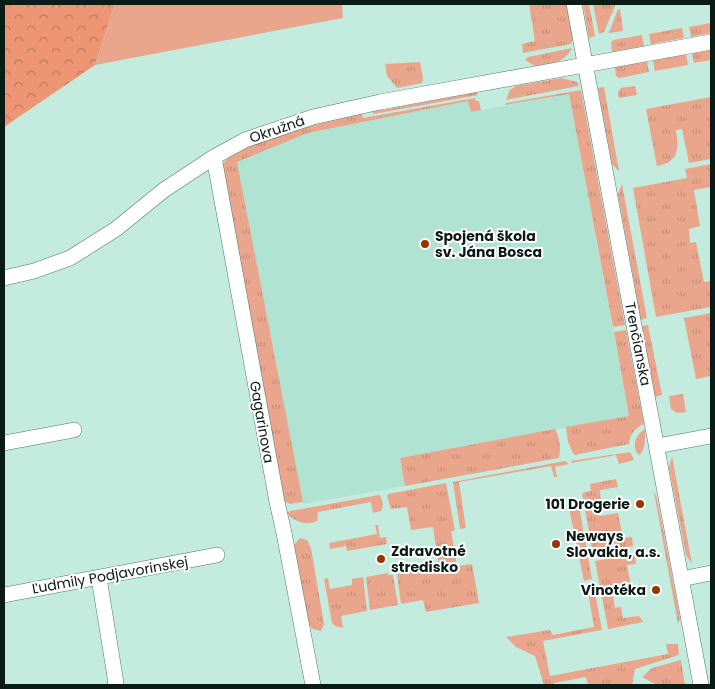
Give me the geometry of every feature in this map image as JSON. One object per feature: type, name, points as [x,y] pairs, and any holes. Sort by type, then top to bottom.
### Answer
[{"type":"street","name":"Trenčianska","points":[[574,4],[584,66],[701,685]]},
{"type":"street","name":"Okružná","points":[[4,278],[34,271],[70,258],[116,229],[164,190],[244,140],[313,117],[388,101],[711,42]]},
{"type":"street","name":"Gagarinova","points":[[214,157],[277,502],[313,685]]},
{"type":"street","points":[[4,444],[74,430]]},
{"type":"street","points":[[657,446],[711,436]]},
{"type":"street","name":"Ľudmily Podjavorinskej","points":[[4,595],[217,556]]},
{"type":"street","points":[[681,579],[711,574]]},
{"type":"street","points":[[99,578],[115,685]]},
{"type":"shaded area","name":"Spojená škola sv. Jána Bosca","points":[[569,94],[629,416],[400,458],[405,486],[303,504],[237,162],[308,133],[469,101],[471,112]]},
{"type":"green space","points":[[4,4],[115,4],[95,65],[4,127]]},
{"type":"green space","points":[[115,4],[342,4],[343,18],[95,65]]},
{"type":"green space","points":[[529,4],[567,4],[573,39],[571,44],[523,53],[522,44],[535,41]]},
{"type":"green space","points":[[583,4],[589,4],[595,36],[589,38]]},
{"type":"green space","points":[[593,4],[616,4],[604,32],[599,34]]},
{"type":"green space","points":[[618,9],[620,9],[623,31],[609,33]]},
{"type":"green space","points":[[711,23],[711,33],[691,37],[689,27]]},
{"type":"green space","points":[[682,28],[684,38],[651,44],[649,34]]},
{"type":"green space","points":[[642,35],[644,46],[612,52],[611,43],[613,40]]},
{"type":"green space","points":[[572,48],[561,60],[551,63],[535,66],[525,60],[528,57]]},
{"type":"green space","points":[[711,49],[711,60],[694,63],[692,52]]},
{"type":"green space","points":[[686,53],[688,65],[655,71],[653,60]]},
{"type":"green space","points":[[647,61],[649,72],[619,78],[616,76],[615,67]]},
{"type":"green space","points":[[420,62],[422,83],[397,88],[387,76],[385,64]]},
{"type":"green space","points":[[562,78],[577,82],[579,86],[506,100],[510,90],[516,86]]},
{"type":"green space","points":[[635,86],[637,95],[619,98],[618,92],[621,88]]},
{"type":"green space","points":[[604,87],[619,171],[612,164],[598,88]]},
{"type":"green space","points":[[581,90],[625,325],[613,327],[569,94],[505,105],[506,103]]},
{"type":"green space","points":[[477,92],[478,95],[374,114],[372,112]]},
{"type":"green space","points":[[711,97],[711,159],[689,163],[682,129],[676,130],[676,154],[670,161],[657,166],[646,109]]},
{"type":"green space","points":[[475,98],[476,101],[479,101],[481,110],[471,112],[468,101],[308,133],[237,162],[303,502],[290,504],[283,501],[222,166],[230,157],[244,149],[286,133],[362,114],[363,118]]},
{"type":"green space","points":[[711,164],[711,187],[694,190],[700,226],[689,229],[690,243],[696,242],[704,282],[711,281],[711,307],[656,317],[633,188],[687,178],[685,169]]},
{"type":"green space","points":[[622,184],[647,318],[641,320],[618,194]]},
{"type":"green space","points":[[711,313],[711,376],[696,379],[684,318]]},
{"type":"green space","points":[[648,325],[662,395],[655,397],[642,326]]},
{"type":"green space","points":[[626,330],[644,424],[638,427],[630,437],[629,444],[574,455],[568,442],[566,427],[629,416],[614,332]]},
{"type":"green space","points":[[683,394],[686,412],[677,413],[671,409],[669,396]]},
{"type":"green space","points":[[555,429],[560,443],[559,458],[405,486],[400,458]]},
{"type":"green space","points":[[645,429],[644,446],[640,455],[637,453],[635,443],[639,434]]},
{"type":"green space","points":[[630,452],[634,460],[619,464],[616,455],[571,463],[571,461]]},
{"type":"green space","points":[[672,456],[692,564],[686,555],[669,467]]},
{"type":"green space","points":[[565,461],[569,464],[555,467],[557,477],[554,477],[551,466],[459,482],[466,528],[460,529],[453,482]]},
{"type":"green space","points":[[616,479],[618,487],[600,490],[601,502],[596,503],[599,516],[618,513],[623,538],[632,537],[633,546],[618,549],[617,545],[605,547],[605,552],[593,553],[582,493],[591,491],[590,484]]},
{"type":"green space","points":[[446,483],[455,530],[451,531],[457,566],[472,564],[479,603],[426,612],[423,600],[401,604],[397,574],[439,567],[433,527],[411,530],[407,507],[391,509],[387,496],[388,494]]},
{"type":"green space","points":[[654,492],[657,498],[680,618],[678,624]]},
{"type":"green space","points":[[379,495],[382,500],[382,509],[373,513],[371,502],[318,512],[317,521],[309,523],[298,521],[287,514],[291,511]]},
{"type":"green space","points":[[579,506],[592,579],[584,581],[569,508]]},
{"type":"green space","points":[[375,525],[378,525],[380,538],[386,537],[387,544],[347,551],[346,546],[330,549],[329,543],[377,534]]},
{"type":"green space","points":[[300,538],[307,540],[311,548],[324,624],[321,631],[313,629],[309,625],[294,545]]},
{"type":"green space","points":[[635,554],[636,564],[627,565],[632,591],[613,595],[615,608],[621,607],[623,618],[639,616],[643,622],[608,629],[595,561]]},
{"type":"green space","points":[[388,573],[388,575],[393,575],[398,605],[370,610],[366,577]]},
{"type":"green space","points":[[363,577],[367,611],[341,616],[343,628],[335,626],[332,623],[324,579],[328,578],[330,589],[352,585],[352,579]]},
{"type":"green space","points":[[588,592],[595,593],[602,630],[543,641],[550,676],[668,654],[666,644],[678,644],[679,655],[635,669],[632,685],[588,685],[586,677],[554,683],[554,685],[544,685],[535,656],[516,647],[506,637],[550,630],[553,635],[594,627]]},
{"type":"green space","points":[[681,660],[685,685],[657,685],[642,677],[652,668]]},
{"type":"place","name":"Spojená škola sv. Jána Bosca","points":[[425,244]]},
{"type":"place","name":"101 Drogerie","points":[[640,504]]},
{"type":"place","name":"Neways Slovakia, a.s.","points":[[556,544]]},
{"type":"place","name":"Zdravotné stredisko","points":[[381,559]]},
{"type":"place","name":"Vinotéka","points":[[656,590]]}]
